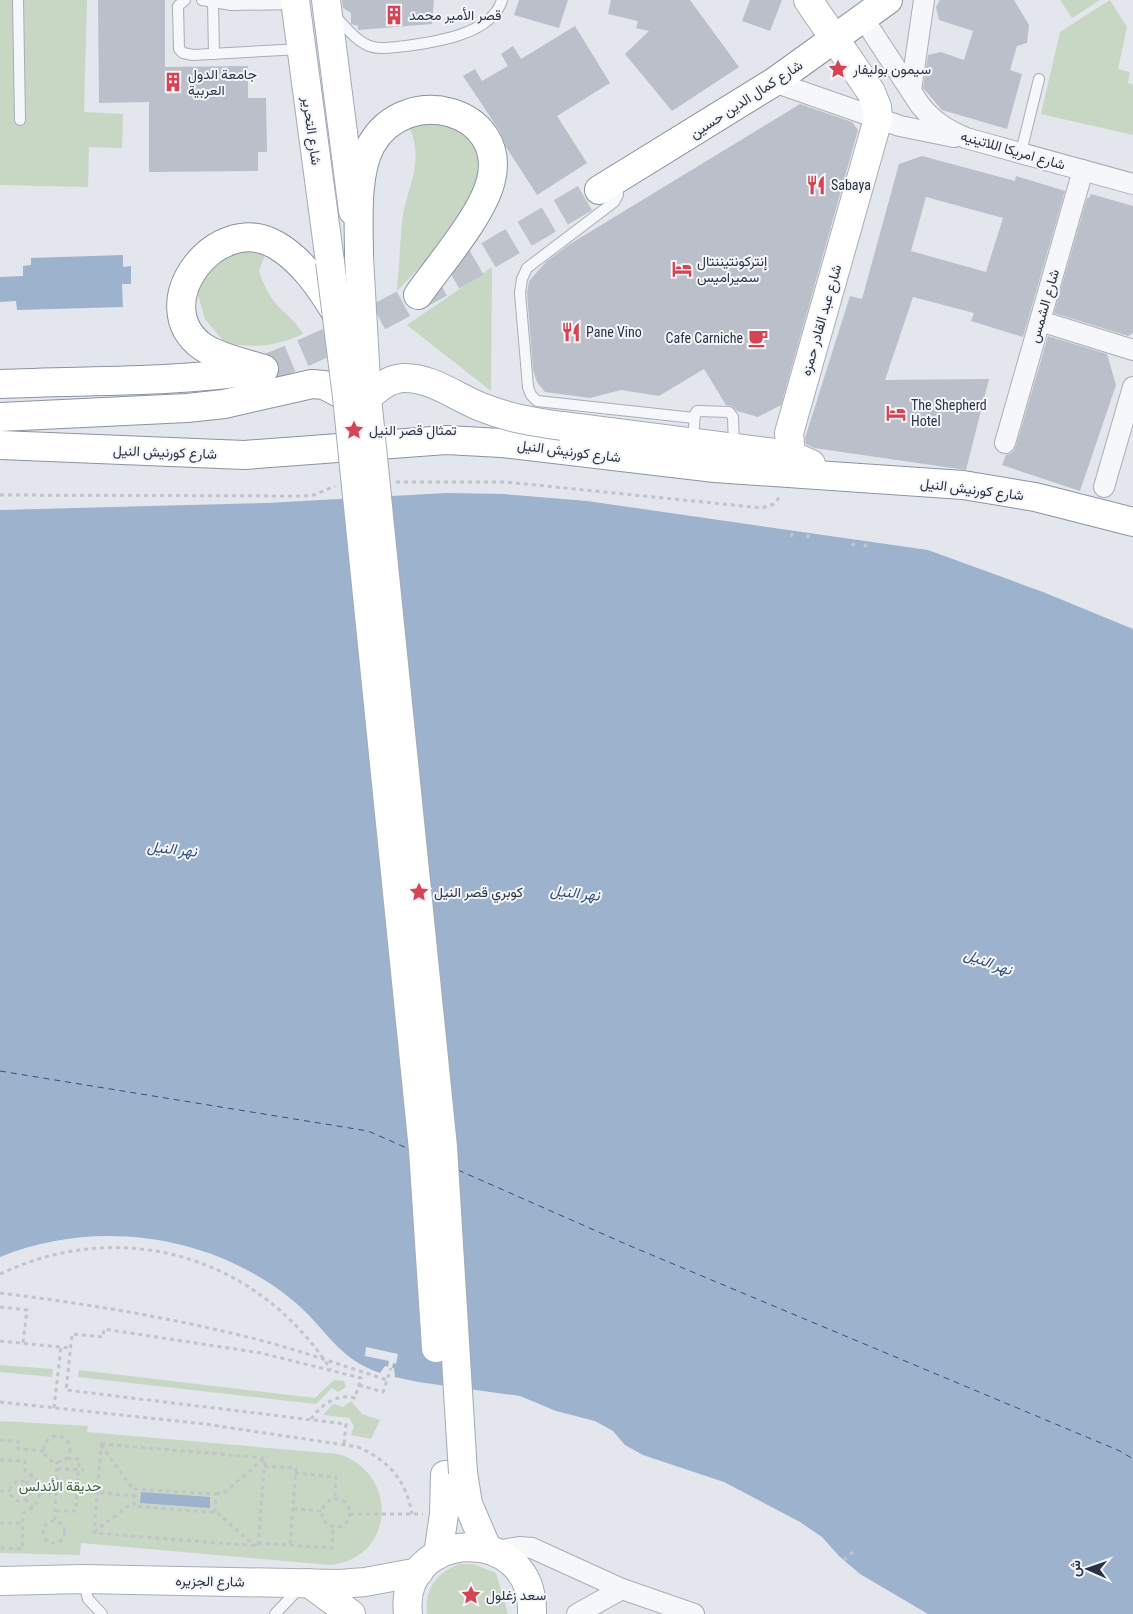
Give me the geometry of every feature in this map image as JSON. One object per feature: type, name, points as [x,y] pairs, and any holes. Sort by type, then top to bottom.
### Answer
[{"type":"main road","points":[[808,0],[871,92],[877,107],[878,119]]},
{"type":"main road","name":"شارع كمال الدين حسين","points":[[608,185],[774,82],[888,0]]},
{"type":"main road","name":"شارع التحرير","points":[[295,2],[336,313],[357,398]]},
{"type":"main road","points":[[326,4],[358,257]]},
{"type":"main road","points":[[408,1614],[411,1589],[428,1563],[444,1514],[454,1474],[443,1148],[357,398],[358,257],[360,193],[364,166],[370,146],[382,129],[402,115],[424,108],[448,110],[471,123],[484,136],[492,156],[492,179],[484,200],[418,294]]},
{"type":"main road","name":"شارع عبد القادر حمزه","points":[[792,464],[789,433],[878,119]]},
{"type":"main road","points":[[0,384],[90,380],[165,381],[213,377],[264,369],[204,347],[192,336],[183,321],[181,300],[186,279],[198,261],[214,248],[233,240],[255,238],[275,244],[309,275],[336,313]]},
{"type":"main road","points":[[0,417],[187,408],[224,404],[312,384],[324,385],[357,398],[386,383],[401,378],[422,380],[480,407],[516,419],[562,426],[694,430],[734,447],[792,464]]},
{"type":"main road","name":"شارع كورنيش النيل","points":[[0,445],[244,455],[446,440],[502,443],[714,468],[792,464],[856,477],[963,485],[1036,496],[1133,522]]},
{"type":"main road","points":[[454,1474],[491,1550],[513,1563],[526,1580],[532,1600],[532,1614]]},
{"type":"main road","name":"شارع الجزيره","points":[[0,1581],[83,1579],[305,1583],[365,1582],[428,1563],[453,1548],[470,1546],[491,1550]]},
{"type":"main road","points":[[305,1583],[351,1614]]},
{"type":"street","points":[[911,90],[924,0]]},
{"type":"street","name":"شارع امريكا اللاتينيه","points":[[863,18],[930,117],[948,130],[966,138],[1133,184]]},
{"type":"street","points":[[774,82],[878,119],[929,133],[966,138]]},
{"type":"street","name":"شارع الشمس","points":[[1005,443],[1083,170]]},
{"type":"street","points":[[1040,321],[1133,350]]},
{"type":"street","points":[[1104,487],[1133,387]]},
{"type":"street","points":[[491,1550],[519,1547],[532,1548],[622,1589],[694,1614]]},
{"type":"street","points":[[577,1614],[622,1589]]},
{"type":"lane","points":[[18,0],[20,120]]},
{"type":"lane","points":[[185,0],[178,6],[179,49],[182,53],[192,55],[301,49]]},
{"type":"lane","points":[[202,0],[231,5],[295,2]]},
{"type":"lane","points":[[326,4],[364,44],[386,48],[450,38],[488,20],[496,13],[502,0]]},
{"type":"lane","points":[[213,2],[214,54]]},
{"type":"lane","points":[[1021,152],[1038,79]]},
{"type":"lane","points":[[608,185],[618,195],[609,208],[540,257],[527,268],[522,279],[520,293],[528,387],[531,396],[537,401],[694,430]]},
{"type":"lane","points":[[83,1579],[88,1600],[102,1614]]},
{"type":"lane","points":[[275,1614],[305,1583]]},
{"type":"path","points":[[388,482],[506,482],[762,508],[774,504],[778,499],[792,464]]},
{"type":"path","points":[[0,495],[303,496],[343,484]]},
{"type":"path","points":[[791,537],[793,532]]},
{"type":"path","points":[[807,538],[810,534]]},
{"type":"path","points":[[852,546],[857,540]]},
{"type":"path","points":[[864,547],[868,542]]},
{"type":"path","points":[[0,1274],[36,1259],[82,1249],[128,1247],[174,1254],[218,1270],[258,1292],[294,1322],[331,1370]]},
{"type":"path","points":[[0,1293],[114,1309],[190,1324],[323,1358],[387,1380]]},
{"type":"path","points":[[0,1307],[27,1310],[23,1343]]},
{"type":"path","points":[[311,1419],[320,1408],[330,1401],[348,1396],[355,1398],[361,1378],[252,1351],[104,1329],[103,1337],[72,1334],[66,1390],[346,1424],[344,1444]]},
{"type":"path","points":[[0,1341],[70,1348]]},
{"type":"path","points":[[54,1408],[61,1347]]},
{"type":"path","points":[[359,1386],[383,1392],[390,1368]]},
{"type":"path","points":[[0,1402],[205,1424],[344,1444],[372,1454],[392,1468],[406,1489],[412,1514]]},
{"type":"path","points":[[56,1511],[75,1512],[79,1459],[67,1458],[57,1462],[48,1459],[44,1451],[47,1441],[56,1436],[69,1443],[67,1458]]},
{"type":"path","points":[[0,1440],[18,1441],[18,1449],[44,1451]]},
{"type":"path","points":[[101,1444],[265,1458]]},
{"type":"path","points":[[101,1444],[130,1485],[135,1489],[216,1494],[225,1492],[265,1458]]},
{"type":"path","points":[[94,1533],[95,1492],[101,1444]]},
{"type":"path","points":[[258,1545],[265,1458]]},
{"type":"path","points":[[0,1460],[25,1461],[25,1471],[34,1476],[40,1492],[33,1508],[23,1513],[22,1548],[0,1548]]},
{"type":"path","points":[[55,1520],[57,1462]]},
{"type":"path","points":[[264,1466],[296,1468],[290,1546]]},
{"type":"path","points":[[57,1469],[84,1470]]},
{"type":"path","points":[[94,1470],[99,1471]]},
{"type":"path","points":[[295,1473],[336,1477],[335,1498]]},
{"type":"path","points":[[26,1484],[34,1476]]},
{"type":"path","points":[[18,1481],[26,1484],[29,1490],[26,1499],[18,1501],[13,1499],[10,1491],[14,1483],[18,1481]]},
{"type":"path","points":[[134,1506],[135,1489]]},
{"type":"path","points":[[0,1491],[10,1491]]},
{"type":"path","points":[[77,1491],[82,1491]]},
{"type":"path","points":[[40,1492],[56,1493]]},
{"type":"path","points":[[95,1492],[134,1496]]},
{"type":"path","points":[[215,1512],[216,1494]]},
{"type":"path","points":[[335,1498],[347,1504],[350,1514],[344,1524],[334,1526],[324,1521],[322,1511],[326,1502],[335,1498]]},
{"type":"path","points":[[26,1499],[33,1508]]},
{"type":"path","points":[[94,1533],[127,1507],[134,1506],[215,1512],[221,1514],[248,1540],[258,1545]]},
{"type":"path","points":[[293,1509],[322,1511]]},
{"type":"path","points":[[350,1514],[444,1514]]},
{"type":"path","points":[[55,1520],[64,1526],[66,1532],[61,1541],[56,1544],[45,1540],[43,1529],[45,1524],[55,1520]]},
{"type":"path","points":[[0,1522],[23,1523]]},
{"type":"path","points":[[94,1533],[258,1545],[332,1548],[334,1526]]},
{"type":"path","points":[[844,1560],[856,1548]]},
{"type":"green space","points":[[0,0],[87,0],[84,112],[123,114],[122,148],[89,147],[88,187],[0,185]]},
{"type":"green space","points":[[1060,0],[1100,0],[1072,18]]},
{"type":"green space","points":[[1110,0],[1127,27],[1118,69],[1130,72],[1128,83],[1133,85],[1133,135],[1041,114],[1060,32]]},
{"type":"green space","points":[[420,121],[443,122],[468,134],[481,157],[479,188],[444,241],[397,291],[402,222],[416,154],[410,129]]},
{"type":"green space","points":[[231,250],[254,250],[265,255],[259,271],[266,288],[276,304],[303,334],[274,344],[246,346],[225,343],[205,319],[197,292],[209,266]]},
{"type":"green space","points":[[492,267],[491,391],[407,325]]},
{"type":"green space","points":[[0,1365],[53,1369],[52,1377],[0,1372]]},
{"type":"green space","points":[[79,1370],[315,1398],[334,1380],[344,1381],[346,1387],[338,1392],[332,1388],[316,1404],[78,1377]]},
{"type":"green space","points":[[351,1401],[362,1414],[380,1420],[371,1439],[351,1435],[354,1426],[349,1418],[323,1415],[333,1404],[343,1407]]},
{"type":"green space","name":"حديقة الأندلس","points":[[0,1421],[88,1426],[87,1432],[338,1454],[358,1464],[372,1479],[380,1496],[382,1514],[377,1532],[367,1548],[352,1559],[330,1565],[81,1543],[80,1555],[0,1553]]},
{"type":"green space","points":[[459,1564],[473,1564],[496,1573],[508,1614],[427,1614],[428,1597],[434,1583],[444,1572]]},
{"type":"water","points":[[123,255],[123,267],[131,266],[131,284],[122,284],[123,307],[17,310],[16,301],[0,302],[0,277],[23,276],[23,266],[31,265],[31,258]]},
{"type":"water","name":"نهر النيل","points":[[446,493],[503,494],[587,501],[928,550],[1043,592],[1133,629],[1133,1614],[928,1614],[860,1574],[839,1556],[822,1537],[800,1522],[724,1482],[643,1455],[625,1445],[613,1431],[595,1421],[556,1411],[520,1396],[418,1382],[395,1377],[394,1368],[385,1366],[380,1373],[365,1367],[341,1350],[303,1309],[259,1277],[225,1260],[189,1247],[151,1239],[113,1236],[74,1238],[36,1245],[0,1257],[0,510],[267,503]]},
{"type":"water","points":[[141,1492],[210,1497],[210,1508],[140,1503]]},
{"type":"pier","points":[[366,1347],[398,1354],[396,1364],[393,1363],[392,1368],[388,1367],[389,1361],[365,1356]]},
{"type":"building","name":"جامعة الدول العربية","points":[[98,0],[165,0],[165,67],[248,66],[248,98],[266,98],[267,152],[258,152],[258,171],[149,172],[149,102],[99,103]]},
{"type":"building","name":"قصر الأمير محمد","points":[[342,0],[434,0],[432,24],[358,30],[358,26],[351,24],[351,13],[343,8]]},
{"type":"building","points":[[519,0],[568,0],[559,28],[514,15]]},
{"type":"building","points":[[611,0],[690,0],[739,67],[672,111],[625,54],[649,31],[636,28],[638,21],[608,14]]},
{"type":"building","points":[[750,0],[782,0],[770,31],[742,21]]},
{"type":"building","points":[[940,0],[1014,0],[1029,25],[1027,43],[1017,46],[1010,70],[1022,74],[1007,129],[942,110],[923,88],[928,55],[941,52],[964,60],[973,31],[939,20],[936,7]]},
{"type":"building","points":[[575,26],[610,83],[557,116],[587,163],[537,195],[506,147],[499,130],[463,76],[475,69],[482,81],[508,66],[501,54],[513,46],[521,59]]},
{"type":"building","name":"إنتركونتيننتال سميراميس","points":[[800,104],[852,122],[858,130],[781,405],[758,417],[737,411],[732,406],[726,405],[704,369],[659,396],[621,390],[590,398],[545,392],[537,382],[533,370],[527,293],[529,281],[546,262],[570,244]]},
{"type":"building","points":[[922,156],[1015,181],[1016,176],[1065,191],[1023,337],[971,321],[974,313],[913,297],[885,380],[989,379],[966,470],[814,448],[806,444],[805,438],[850,296],[862,299],[899,164]],"holes":[[[926,197],[1003,218],[986,272],[911,251]]]},
{"type":"building","points":[[1091,194],[1133,206],[1133,333],[1128,336],[1054,313],[1087,198]]},
{"type":"building","points":[[1048,336],[1107,354],[1116,385],[1080,491],[1002,465],[1006,455],[1013,452],[1016,446]]},
{"type":"ferry route","points":[[0,1071],[368,1131],[409,1149]]},
{"type":"ferry route","points":[[458,1170],[628,1245],[1120,1451],[1133,1459]]},
{"type":"tunnel","points":[[264,369],[308,351],[393,309],[599,190]]},
{"type":"place","name":"قصر الأمير محمد","points":[[394,15]]},
{"type":"place","name":"سيمون بوليفار","points":[[838,69]]},
{"type":"place","name":"جامعة الدول العربية","points":[[173,82]]},
{"type":"place","name":"Sabaya","points":[[816,185]]},
{"type":"place","name":"إنتركونتيننتال سميراميس","points":[[682,269]]},
{"type":"place","name":"Pane Vino","points":[[571,332]]},
{"type":"place","name":"Cafe Carniche","points":[[758,338]]},
{"type":"place","name":"The Shepherd Hotel","points":[[896,413]]},
{"type":"place","name":"تمثال قصر النيل","points":[[354,430]]},
{"type":"place","name":"كوبري قصر النيل","points":[[419,892]]},
{"type":"place","name":"سعد زغلول","points":[[471,1595]]}]
